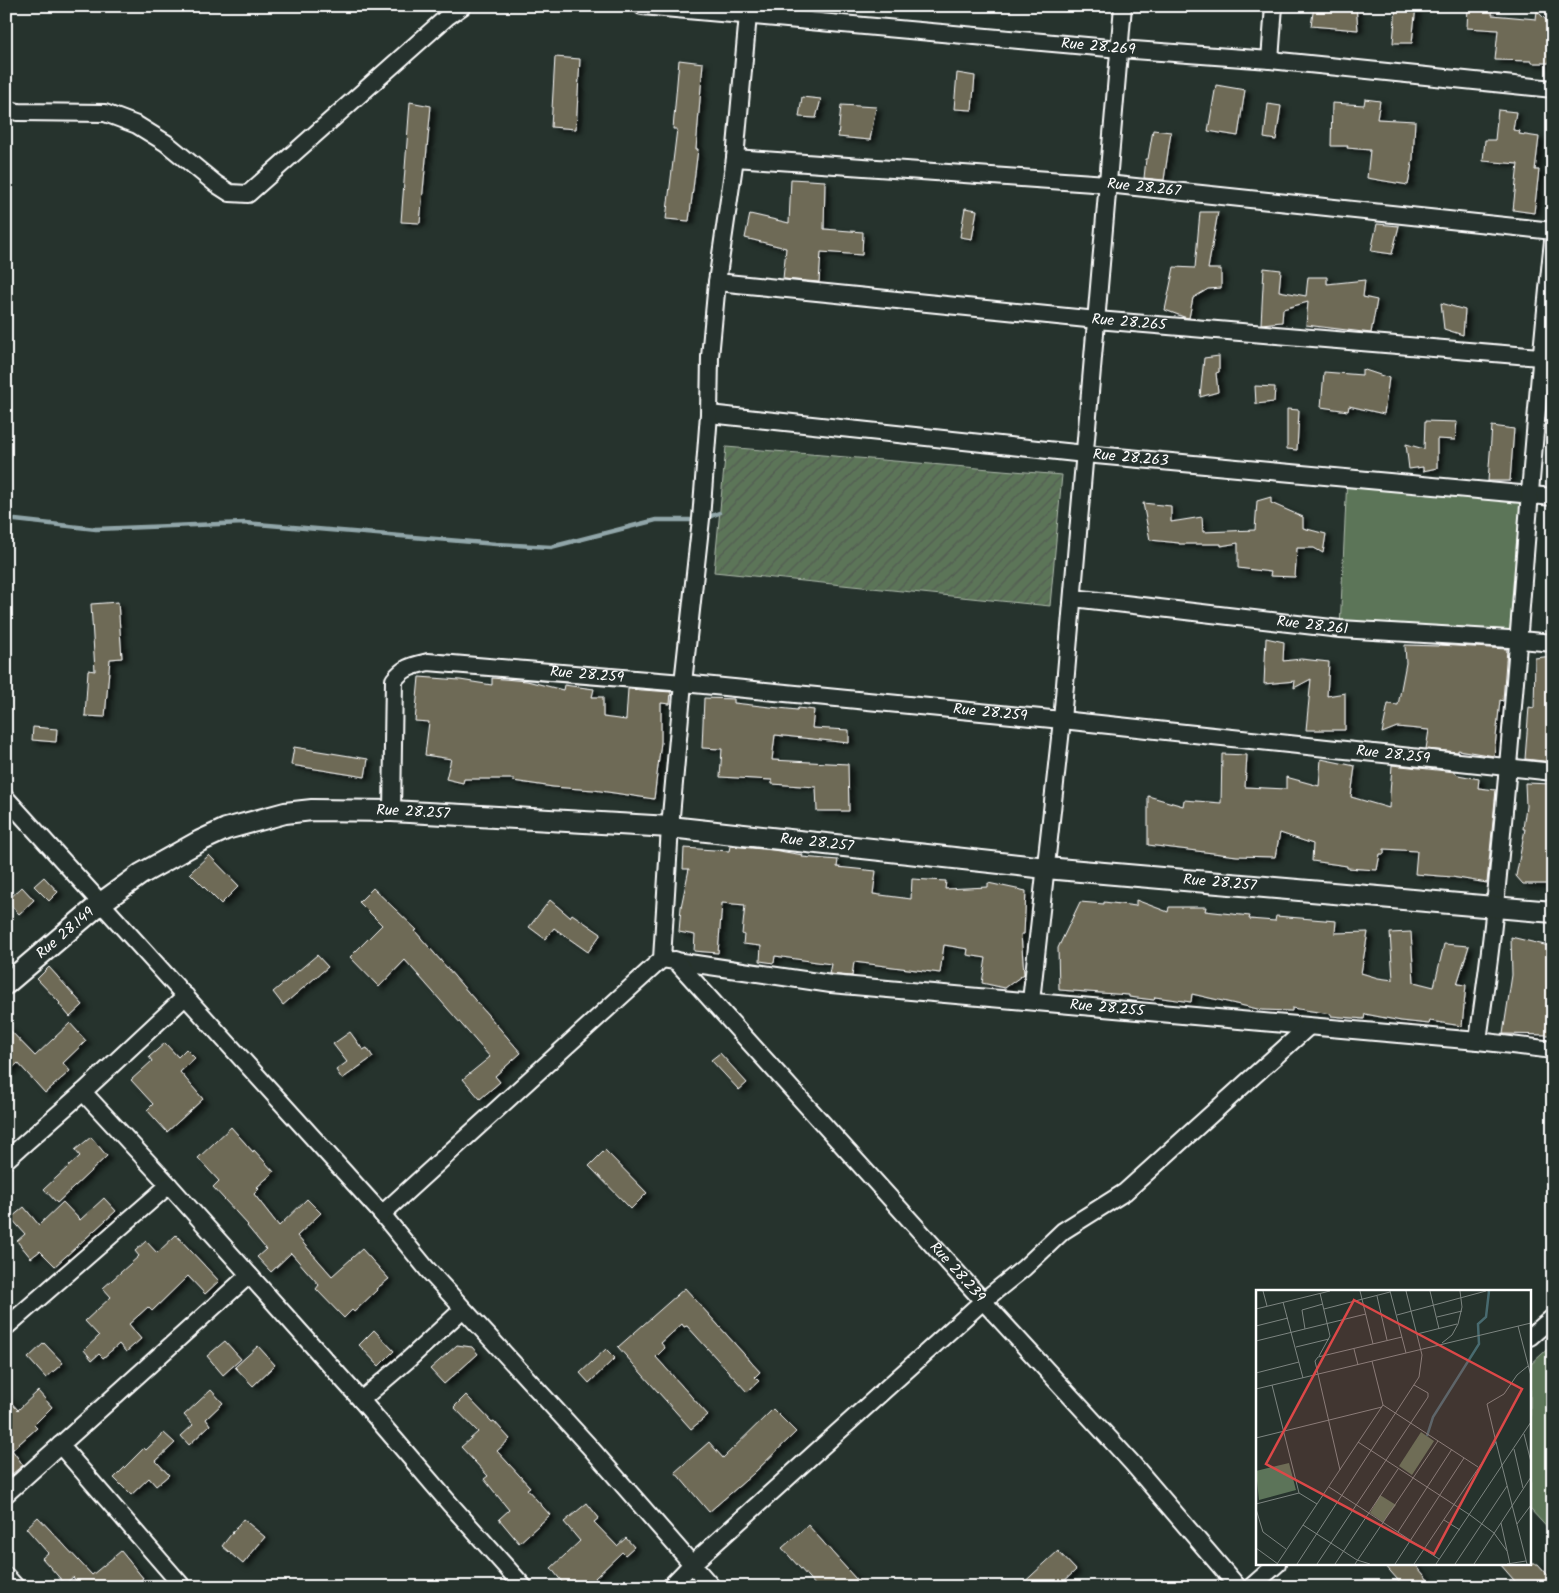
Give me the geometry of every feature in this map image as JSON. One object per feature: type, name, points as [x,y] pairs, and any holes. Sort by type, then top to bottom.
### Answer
[{"type":"street","points":[[6,109],[18,112],[105,112],[137,125],[166,143],[216,184],[230,193],[248,194],[447,17],[463,6]]},
{"type":"street","name":"Rue 28.269","points":[[642,6],[1120,49],[1270,60],[1553,89]]},
{"type":"street","points":[[1031,1001],[1062,720],[1107,184],[1124,6]]},
{"type":"street","points":[[1270,60],[1274,6]]},
{"type":"street","points":[[382,1214],[669,960],[670,827],[683,683],[701,520],[709,414],[710,357],[734,158],[748,15]]},
{"type":"street","name":"Rue 28.267","points":[[734,158],[1107,184],[1553,232]]},
{"type":"street","points":[[1478,1041],[1495,906],[1508,768],[1540,357],[1553,240]]},
{"type":"street","name":"Rue 28.265","points":[[718,282],[1097,320],[1540,357]]},
{"type":"street","name":"Rue 28.263","points":[[709,414],[1085,454],[1553,497]]},
{"type":"street","name":"Rue 28.261","points":[[1073,598],[1340,629],[1553,643]]},
{"type":"street","name":"Rue 28.259","points":[[392,811],[394,680],[401,671],[410,666],[428,662],[683,683],[1062,720],[1553,772]]},
{"type":"street","points":[[6,798],[382,1214],[427,1269],[588,1445],[712,1587]]},
{"type":"street","name":"Rue 28.257","points":[[101,904],[141,874],[200,841],[226,829],[285,813],[312,810],[392,811],[670,827],[1046,868],[1553,912]]},
{"type":"street","name":"Rue 28.149","points":[[6,984],[101,904]]},
{"type":"street","name":"Rue 28.255","points":[[669,960],[831,984],[1478,1041],[1553,1050]]},
{"type":"street","name":"Rue 28.239","points":[[669,960],[1132,1463],[1238,1587]]},
{"type":"street","points":[[6,1160],[83,1092],[186,996]]},
{"type":"street","points":[[670,1587],[691,1565],[983,1301],[1024,1268],[1063,1231],[1125,1192],[1308,1027]]},
{"type":"street","points":[[83,1092],[169,1185],[361,1400],[524,1587]]},
{"type":"street","points":[[6,1327],[169,1185]]},
{"type":"street","points":[[6,1494],[249,1275]]},
{"type":"street","points":[[361,1400],[409,1359],[463,1308]]},
{"type":"street","points":[[1532,1335],[1553,1317]]},
{"type":"street","points":[[60,1445],[183,1587]]},
{"type":"street","points":[[1252,1587],[1275,1566]]},
{"type":"street","points":[[6,1576],[16,1587]]},
{"type":"green space","points":[[726,447],[1062,475],[1050,606],[714,572]]},
{"type":"green space","points":[[1347,477],[1522,500],[1509,639],[1340,629]]},
{"type":"green space","points":[[1553,1344],[1553,1534],[1532,1511],[1532,1363]]},
{"type":"building","points":[[1314,6],[1356,6],[1358,30],[1311,26]]},
{"type":"building","points":[[1396,6],[1416,6],[1412,43],[1393,43]]},
{"type":"building","points":[[1468,6],[1493,6],[1492,15],[1536,19],[1537,11],[1553,27],[1553,49],[1549,63],[1495,60],[1498,30],[1467,28]]},
{"type":"building","points":[[555,57],[580,59],[576,129],[551,127]]},
{"type":"building","points":[[679,60],[703,63],[696,149],[698,149],[689,221],[666,219],[677,129],[673,129]]},
{"type":"building","points":[[957,73],[975,76],[972,110],[954,109]]},
{"type":"building","points":[[1216,85],[1245,90],[1238,136],[1208,131]]},
{"type":"building","points":[[802,97],[821,99],[816,118],[799,117]]},
{"type":"building","points":[[1365,99],[1380,101],[1377,119],[1415,121],[1413,159],[1408,185],[1367,178],[1370,150],[1347,148],[1348,146],[1331,146],[1332,103],[1364,105]]},
{"type":"building","points":[[410,102],[431,106],[420,223],[401,222]]},
{"type":"building","points":[[1268,104],[1281,106],[1276,140],[1264,138]]},
{"type":"building","points":[[841,105],[876,107],[870,140],[838,137]]},
{"type":"building","points":[[1498,110],[1516,112],[1513,130],[1520,131],[1519,134],[1539,137],[1535,170],[1539,170],[1534,213],[1513,210],[1518,164],[1483,161],[1485,140],[1495,140]]},
{"type":"building","points":[[1153,130],[1171,132],[1164,180],[1144,178],[1146,159],[1148,159]]},
{"type":"building","points":[[791,179],[825,181],[824,229],[863,232],[862,255],[821,252],[819,282],[783,279],[786,248],[745,238],[750,214],[789,223]]},
{"type":"building","points":[[965,208],[977,210],[972,239],[960,237]]},
{"type":"building","points":[[1200,212],[1218,212],[1208,269],[1221,269],[1221,288],[1208,289],[1193,298],[1189,318],[1165,310],[1174,267],[1195,268]]},
{"type":"building","points":[[1377,224],[1399,226],[1392,254],[1371,251]]},
{"type":"building","points":[[1264,268],[1281,270],[1279,291],[1306,296],[1308,277],[1327,277],[1327,284],[1365,280],[1363,297],[1377,300],[1371,333],[1306,325],[1308,302],[1283,309],[1282,322],[1261,324]]},
{"type":"building","points":[[1441,303],[1465,310],[1463,335],[1444,329]]},
{"type":"building","points":[[1219,356],[1219,372],[1216,373],[1218,392],[1200,397],[1204,358]]},
{"type":"building","points":[[1362,369],[1389,378],[1384,414],[1349,406],[1348,411],[1321,407],[1324,372],[1362,375]]},
{"type":"building","points":[[1255,386],[1275,387],[1274,402],[1256,404]]},
{"type":"building","points":[[1287,409],[1299,410],[1297,450],[1287,449]]},
{"type":"building","points":[[1425,421],[1457,422],[1455,440],[1437,439],[1437,468],[1423,471],[1423,467],[1409,469],[1406,444],[1424,449]]},
{"type":"building","points":[[1492,426],[1514,429],[1510,481],[1488,481]]},
{"type":"building","points":[[1271,497],[1271,503],[1303,517],[1303,528],[1326,534],[1323,553],[1314,548],[1297,548],[1295,577],[1270,576],[1271,572],[1238,568],[1238,543],[1221,546],[1221,544],[1179,544],[1150,540],[1143,503],[1171,506],[1171,522],[1202,517],[1203,532],[1255,530],[1257,501]]},
{"type":"building","points":[[118,602],[122,658],[110,659],[105,717],[85,716],[88,670],[95,671],[91,604]]},
{"type":"building","points":[[1266,638],[1284,642],[1283,661],[1301,659],[1329,662],[1327,696],[1345,693],[1345,730],[1306,730],[1311,679],[1294,688],[1295,681],[1264,684]]},
{"type":"building","points":[[1405,645],[1507,649],[1503,701],[1500,700],[1494,756],[1458,750],[1458,752],[1426,749],[1429,730],[1397,727],[1382,733],[1388,704],[1398,705],[1406,663]]},
{"type":"building","points":[[1553,656],[1553,762],[1525,759],[1529,707],[1534,708],[1535,658]]},
{"type":"building","points":[[419,677],[492,685],[492,678],[527,681],[563,690],[564,685],[594,689],[592,697],[603,697],[603,717],[626,720],[628,689],[671,692],[670,704],[661,703],[661,742],[654,799],[594,790],[553,787],[513,781],[514,779],[464,779],[463,783],[446,779],[451,759],[425,755],[429,722],[415,721]]},
{"type":"building","points":[[704,698],[734,699],[734,703],[814,710],[812,728],[849,730],[849,743],[775,735],[772,760],[848,764],[849,811],[817,811],[816,787],[772,784],[772,780],[720,777],[722,749],[702,748]]},
{"type":"building","points":[[33,727],[57,729],[56,742],[32,740]]},
{"type":"building","points":[[294,747],[368,759],[365,777],[291,765]]},
{"type":"building","points":[[1222,754],[1247,755],[1245,787],[1286,789],[1286,777],[1319,786],[1321,759],[1355,766],[1351,797],[1389,808],[1392,765],[1455,772],[1458,775],[1479,779],[1478,788],[1496,790],[1487,883],[1452,877],[1415,874],[1417,851],[1384,849],[1384,854],[1380,854],[1377,870],[1347,868],[1347,866],[1312,861],[1313,844],[1280,833],[1275,857],[1237,856],[1148,845],[1148,796],[1183,806],[1184,800],[1221,803]]},
{"type":"building","points":[[1525,783],[1553,784],[1552,884],[1523,884],[1516,876],[1525,829],[1523,829],[1526,806]]},
{"type":"building","points":[[730,846],[773,850],[803,855],[802,857],[838,860],[837,867],[876,871],[873,894],[911,899],[912,879],[946,881],[945,889],[988,887],[988,883],[1026,891],[1024,934],[1021,934],[1024,974],[1005,988],[982,983],[986,958],[967,955],[968,949],[944,945],[940,973],[854,962],[852,976],[829,974],[831,964],[775,956],[774,963],[760,961],[761,946],[743,944],[744,935],[742,934],[745,905],[722,903],[718,953],[694,951],[695,935],[679,932],[681,907],[689,869],[683,869],[684,848],[729,851]]},
{"type":"building","points":[[209,855],[239,886],[221,904],[190,873]]},
{"type":"building","points":[[44,877],[58,892],[49,901],[34,886]]},
{"type":"building","points":[[22,887],[34,900],[19,914],[7,901]]},
{"type":"building","points":[[373,888],[417,930],[415,931],[521,1053],[495,1076],[500,1082],[480,1099],[463,1079],[490,1057],[405,960],[379,987],[350,957],[382,925],[359,902]]},
{"type":"building","points":[[550,900],[570,917],[572,914],[601,934],[588,952],[554,928],[545,939],[529,927]]},
{"type":"building","points":[[1136,900],[1168,912],[1169,907],[1206,907],[1205,911],[1250,916],[1249,919],[1275,921],[1276,916],[1336,921],[1335,933],[1368,932],[1361,973],[1393,980],[1390,933],[1411,932],[1414,982],[1434,987],[1444,944],[1469,946],[1457,984],[1466,985],[1462,1026],[1430,1021],[1429,1024],[1401,1021],[1365,1014],[1364,1019],[1331,1016],[1331,1014],[1292,1008],[1292,1011],[1262,1010],[1192,994],[1191,1002],[1155,997],[1154,1000],[1129,997],[1129,995],[1059,990],[1058,948],[1080,902],[1104,904],[1104,902],[1136,906]]},
{"type":"building","points":[[1511,937],[1553,947],[1553,1035],[1503,1034],[1512,975]]},
{"type":"building","points":[[317,955],[328,967],[283,1005],[273,992]]},
{"type":"building","points":[[49,967],[83,1005],[70,1017],[60,1003],[37,979]]},
{"type":"building","points":[[70,1023],[86,1041],[63,1063],[70,1071],[45,1093],[18,1063],[6,1074],[6,1026],[35,1056]]},
{"type":"building","points":[[350,1032],[363,1050],[367,1048],[373,1057],[342,1079],[336,1070],[347,1062],[333,1044]]},
{"type":"building","points":[[165,1043],[178,1057],[186,1049],[195,1058],[180,1072],[203,1099],[167,1132],[147,1110],[153,1104],[131,1080],[152,1061],[149,1057]]},
{"type":"building","points":[[720,1053],[747,1083],[739,1090],[711,1060]]},
{"type":"building","points":[[231,1127],[274,1172],[257,1187],[259,1189],[254,1194],[279,1226],[307,1199],[321,1213],[297,1236],[332,1276],[362,1249],[389,1279],[376,1289],[354,1312],[352,1310],[344,1318],[316,1289],[319,1285],[291,1253],[271,1272],[257,1257],[266,1249],[248,1225],[213,1187],[219,1181],[198,1158]]},
{"type":"building","points":[[91,1137],[107,1156],[57,1203],[44,1189],[80,1156],[75,1150]]},
{"type":"building","points":[[605,1150],[647,1193],[631,1209],[589,1166]]},
{"type":"building","points":[[104,1198],[116,1211],[55,1266],[40,1251],[31,1258],[17,1241],[25,1234],[11,1218],[24,1207],[39,1225],[63,1202],[80,1220]]},
{"type":"building","points":[[176,1235],[219,1281],[205,1294],[188,1276],[152,1311],[148,1307],[129,1324],[141,1339],[126,1352],[119,1344],[103,1358],[99,1354],[92,1360],[84,1350],[99,1336],[85,1321],[111,1297],[103,1288],[139,1256],[135,1251],[146,1241],[157,1253]]},
{"type":"building","points":[[685,1288],[760,1372],[755,1377],[759,1381],[747,1392],[687,1326],[684,1327],[682,1324],[661,1343],[665,1348],[656,1357],[708,1415],[691,1429],[618,1347]]},
{"type":"building","points":[[374,1330],[394,1351],[379,1366],[359,1345]]},
{"type":"building","points":[[225,1341],[241,1359],[223,1375],[207,1356]]},
{"type":"building","points":[[44,1343],[63,1363],[46,1378],[28,1358]]},
{"type":"building","points":[[457,1345],[472,1347],[478,1354],[444,1384],[430,1369]]},
{"type":"building","points":[[258,1346],[275,1365],[253,1386],[235,1367]]},
{"type":"building","points":[[606,1349],[615,1358],[589,1383],[580,1373]]},
{"type":"building","points":[[211,1390],[223,1403],[206,1419],[210,1425],[189,1445],[181,1436],[193,1425],[184,1415]]},
{"type":"building","points":[[38,1391],[52,1407],[34,1425],[37,1428],[12,1450],[23,1465],[6,1479],[6,1397],[18,1410]]},
{"type":"building","points":[[466,1395],[510,1439],[497,1451],[530,1487],[527,1489],[550,1515],[519,1543],[499,1519],[509,1510],[484,1479],[488,1476],[461,1447],[478,1432],[454,1407]]},
{"type":"building","points":[[773,1409],[796,1432],[753,1474],[709,1512],[675,1472],[709,1442],[723,1458]]},
{"type":"building","points":[[164,1433],[175,1443],[156,1461],[169,1475],[156,1486],[149,1478],[131,1495],[114,1478],[144,1448],[146,1450]]},
{"type":"building","points":[[587,1503],[599,1518],[594,1522],[617,1546],[626,1538],[634,1547],[625,1555],[622,1552],[595,1578],[603,1587],[566,1587],[551,1568],[580,1541],[564,1522]]},
{"type":"building","points":[[38,1517],[92,1575],[121,1551],[143,1578],[133,1587],[78,1587],[80,1585],[73,1577],[65,1584],[42,1558],[48,1553],[26,1528]]},
{"type":"building","points":[[243,1519],[265,1537],[243,1564],[222,1546]]},
{"type":"building","points":[[808,1525],[863,1587],[817,1587],[782,1548]]},
{"type":"building","points":[[1058,1551],[1076,1570],[1058,1587],[1019,1587]]},
{"type":"building","points":[[1532,1564],[1538,1564],[1553,1581],[1553,1587],[1520,1587],[1502,1566],[1532,1566]]},
{"type":"building","points":[[1386,1566],[1417,1566],[1428,1580],[1422,1587],[1404,1587]]},
{"type":"waterway","points":[[706,518],[719,513]]},
{"type":"waterway","points":[[6,519],[96,529],[245,523],[551,547],[656,520],[698,520]]}]
